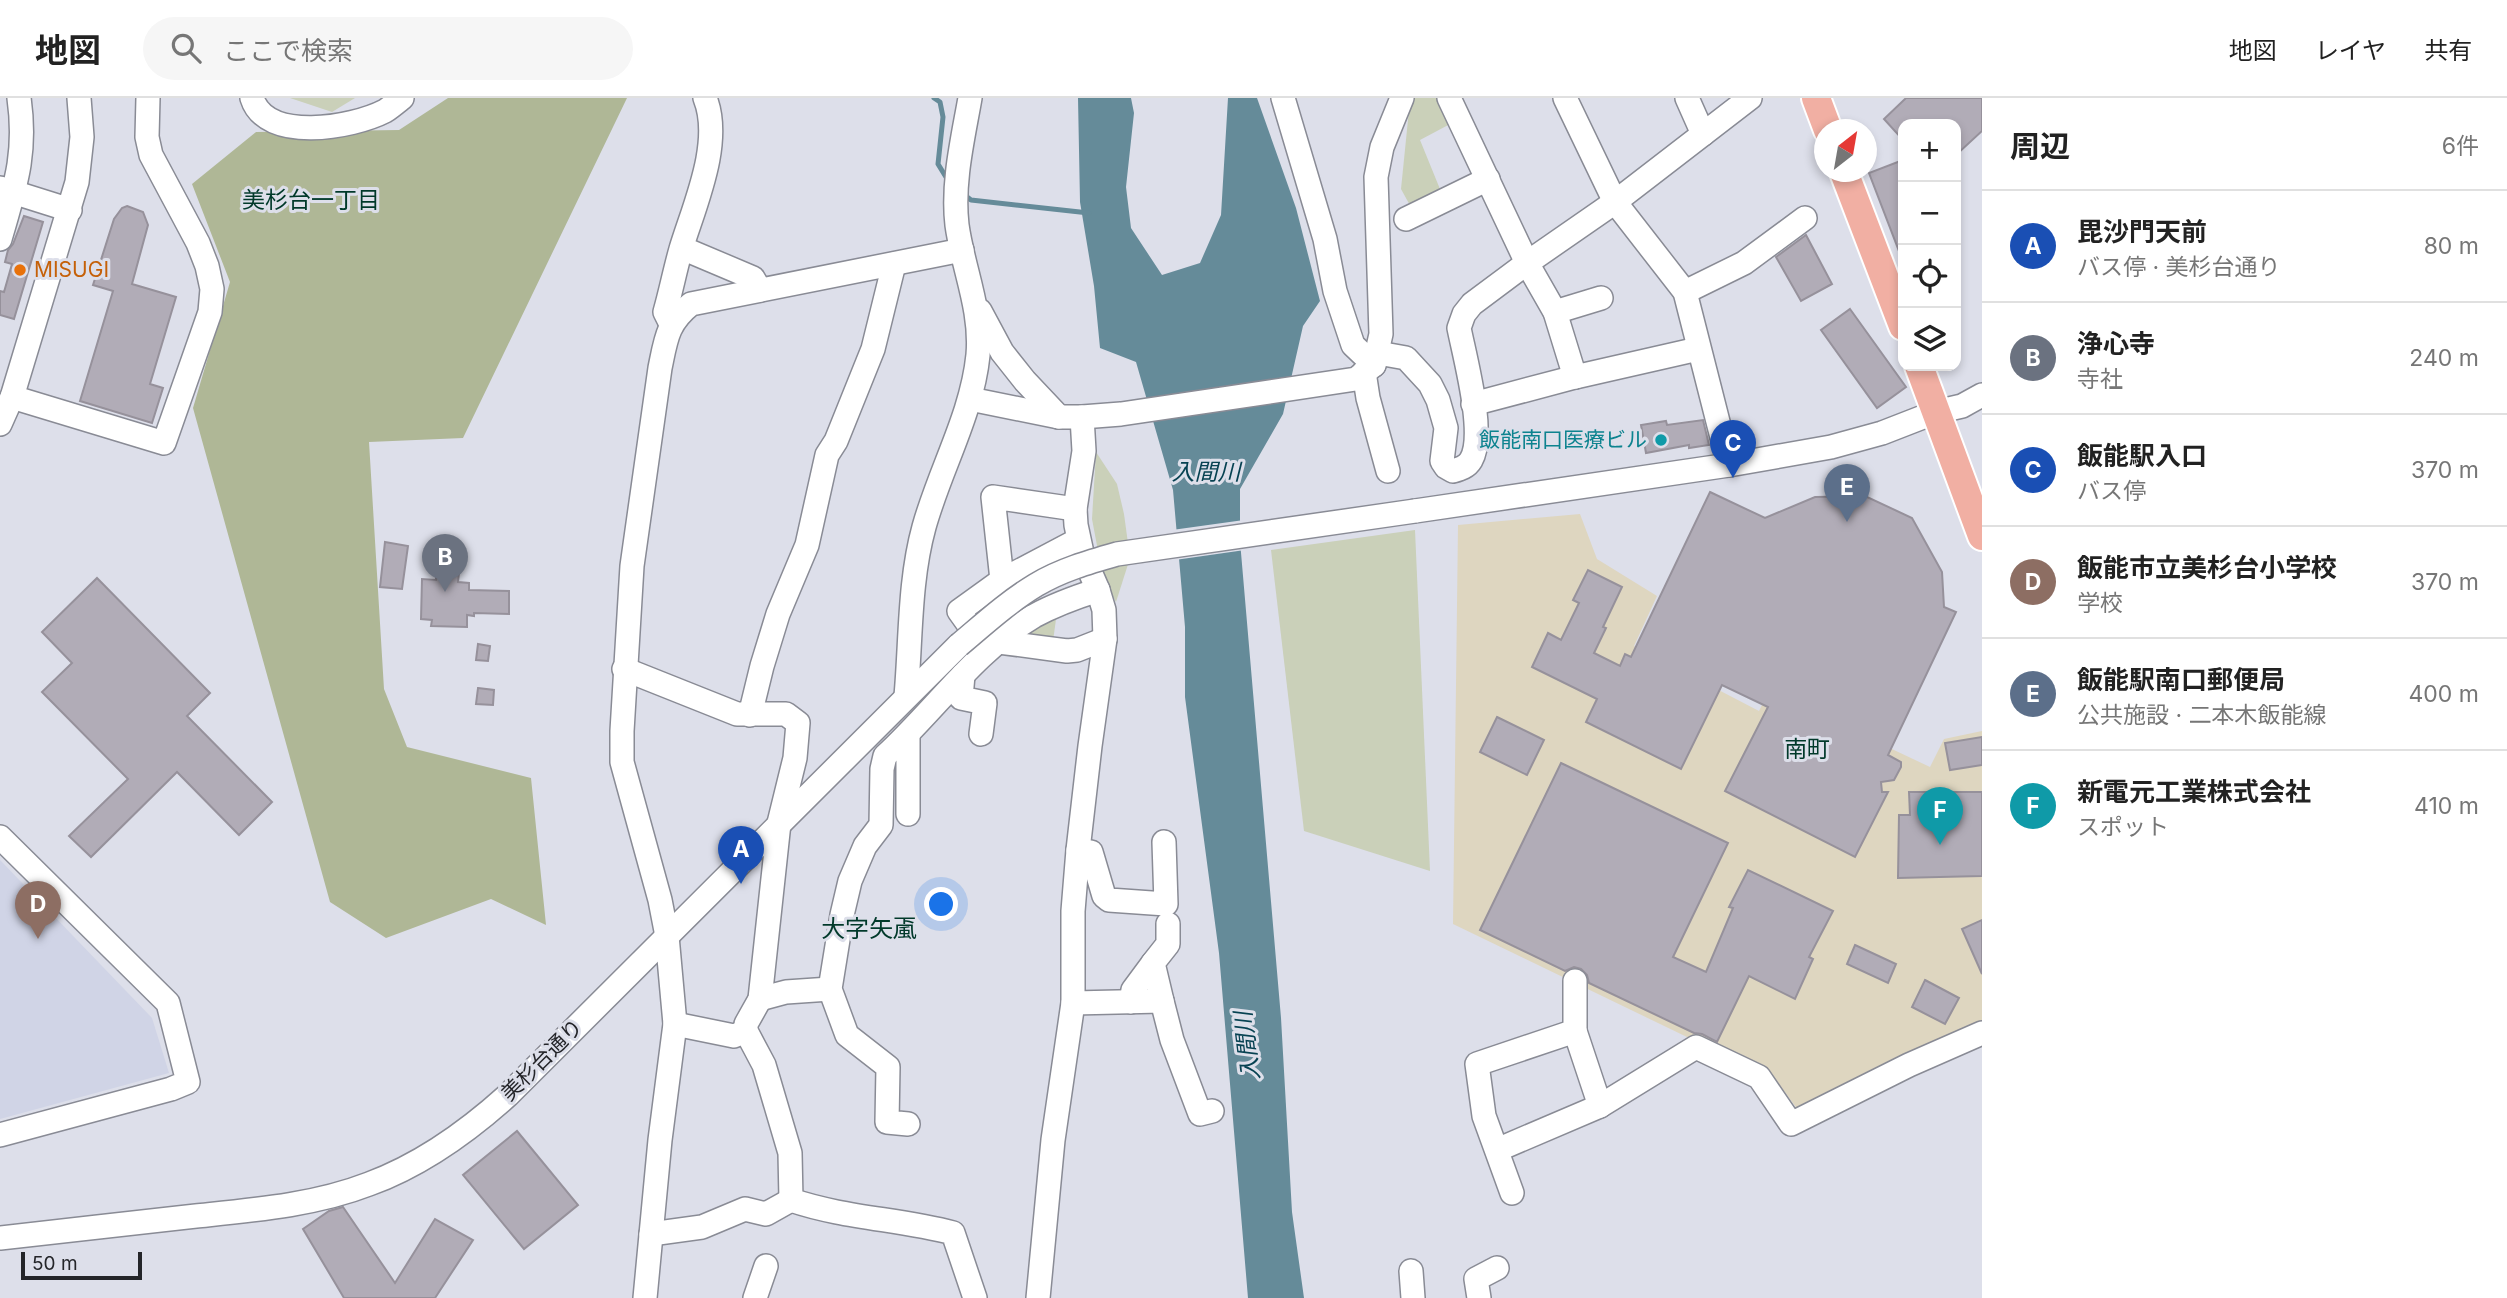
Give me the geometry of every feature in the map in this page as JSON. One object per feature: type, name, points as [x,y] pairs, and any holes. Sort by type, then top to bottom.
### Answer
[{"type":"main road","points":[[1816,98],[1824,119]]},
{"type":"main road","points":[[1848,182],[1898,313]]},
{"type":"main road","points":[[1921,371],[1936,412],[1973,490],[1982,536]]},
{"type":"street","points":[[0,239],[7,190],[20,169],[22,144],[19,98]]},
{"type":"street","points":[[0,424],[12,397],[70,210],[81,162],[79,98]]},
{"type":"street","points":[[12,397],[164,443],[210,312],[212,289],[198,243],[151,155],[146,121],[148,98]]},
{"type":"street","points":[[252,98],[256,110],[276,124],[301,129],[358,120],[383,112],[402,98]]},
{"type":"street","points":[[671,324],[665,312],[706,172],[711,123],[705,98]]},
{"type":"street","points":[[906,696],[918,556],[924,528],[970,399],[978,354],[975,302],[957,222],[958,178],[970,98]]},
{"type":"street","points":[[1283,98],[1325,239],[1335,291],[1353,345],[1367,368]]},
{"type":"street","points":[[1388,471],[1368,398],[1367,368],[1381,334],[1376,177],[1382,147],[1402,98]]},
{"type":"street","points":[[1449,98],[1527,262],[1555,312],[1575,377]]},
{"type":"street","points":[[1565,98],[1615,202],[1685,292],[1729,465]]},
{"type":"street","points":[[1687,98],[1703,134]]},
{"type":"street","points":[[970,399],[1071,417],[1122,414],[1367,368],[1406,358],[1430,383],[1438,400],[1446,428],[1442,461],[1453,471],[1464,467],[1471,460],[1476,445],[1477,422],[1459,328],[1464,313],[1527,262],[1615,202],[1750,98]]},
{"type":"street","points":[[1406,219],[1488,179]]},
{"type":"street","points":[[7,190],[70,210]]},
{"type":"street","points":[[1685,292],[1744,263],[1805,218]]},
{"type":"street","points":[[682,248],[753,278],[760,289]]},
{"type":"street","points":[[645,1298],[660,1140],[675,1024],[667,936],[660,900],[622,762],[624,669],[632,566],[666,336],[671,324],[691,304],[962,250]]},
{"type":"street","points":[[750,715],[778,614],[807,545],[827,455],[836,442],[873,349],[894,264]]},
{"type":"street","points":[[1555,312],[1601,298]]},
{"type":"street","points":[[975,302],[1002,352],[1024,381],[1071,417],[1084,451],[1075,509],[1078,540],[1104,610],[1105,639],[1090,746],[1073,911],[1073,1003],[1053,1140],[1038,1298]]},
{"type":"street","points":[[1473,404],[1698,349]]},
{"type":"street","points":[[1936,412],[1955,395],[1982,382]]},
{"type":"street","points":[[1936,412],[1962,406],[1982,395]]},
{"type":"street","name":"美杉台通り","points":[[0,1238],[250,1210],[317,1199],[380,1180],[430,1154],[484,1116],[959,646],[1003,607],[1038,584],[1075,566],[1117,554],[1729,465],[1831,447],[1882,433],[1936,412]]},
{"type":"street","points":[[1002,580],[993,497],[1075,509]]},
{"type":"street","points":[[1078,540],[1002,580],[959,611],[993,647],[1067,651],[1105,639]]},
{"type":"street","points":[[908,1124],[887,1122],[888,1067],[847,1035],[830,989],[835,949],[850,881],[865,846],[881,825],[882,769],[886,756],[993,647],[1040,613],[1098,590]]},
{"type":"street","points":[[624,669],[737,714],[786,713],[797,723],[795,758],[779,823],[760,999],[746,1024],[746,1031],[764,1065],[790,1153],[791,1200]]},
{"type":"street","points":[[963,676],[961,698],[985,703],[981,734]]},
{"type":"street","points":[[908,735],[908,814]]},
{"type":"street","points":[[0,837],[168,1003],[188,1082],[171,1089],[0,1135]]},
{"type":"street","points":[[1079,850],[1091,852],[1104,896],[1109,900],[1166,904],[1164,842]]},
{"type":"street","points":[[1131,1002],[1133,990],[1168,944],[1168,925]]},
{"type":"street","points":[[1153,963],[1162,1001],[1179,1038],[1200,1114],[1212,1111]]},
{"type":"street","points":[[1575,981],[1575,1031],[1600,1106]]},
{"type":"street","points":[[760,999],[786,992],[830,989]]},
{"type":"street","points":[[1073,1003],[1162,1001]]},
{"type":"street","points":[[675,1024],[734,1036],[746,1031]]},
{"type":"street","points":[[1512,1193],[1484,1116],[1477,1064],[1575,1031]]},
{"type":"street","points":[[1497,1150],[1600,1106],[1696,1047],[1759,1077],[1791,1124],[1909,1065],[1982,1033]]},
{"type":"street","points":[[651,1234],[702,1227],[745,1209],[766,1214],[791,1200],[821,1210],[915,1224],[953,1233],[975,1298]]},
{"type":"street","points":[[761,1296],[766,1266]]},
{"type":"street","points":[[1479,1298],[1476,1279],[1497,1268]]},
{"type":"street","points":[[1411,1270],[1413,1298]]},
{"type":"shaded area","points":[[1580,514],[1597,559],[1657,596],[1634,646],[1759,711],[1769,691],[1930,767],[1944,739],[1982,731],[1982,1029],[1803,1117],[1776,1080],[1453,924],[1458,525]]},
{"type":"shaded area","points":[[0,860],[152,1018],[169,1073],[0,1119]]},
{"type":"green space","points":[[290,98],[355,98],[332,112]]},
{"type":"green space","points":[[448,98],[627,98],[463,438],[369,442],[384,689],[407,747],[531,778],[546,925],[491,899],[386,938],[330,902],[193,408],[230,282],[192,184],[256,132],[399,130]]},
{"type":"green space","points":[[1413,98],[1442,98],[1452,123],[1420,140],[1442,194],[1412,209],[1401,189],[1409,110]]},
{"type":"green space","points":[[1096,452],[1117,484],[1130,558],[1116,602],[1103,578],[1092,519]]},
{"type":"green space","points":[[1415,530],[1430,871],[1304,831],[1271,550]]},
{"type":"green space","points":[[1057,612],[1053,641],[1013,637]]},
{"type":"water","name":"入間川","points":[[1078,98],[1131,98],[1134,113],[1126,187],[1131,228],[1162,275],[1200,263],[1221,215],[1228,98],[1257,98],[1296,208],[1320,301],[1303,326],[1283,414],[1240,489],[1240,541],[1281,1018],[1292,1212],[1304,1298],[1248,1298],[1219,953],[1185,697],[1185,627],[1173,490],[1136,362],[1100,348],[1094,286],[1080,202]]},
{"type":"pier","points":[[1244,520],[1245,550],[1175,560],[1172,530]]},
{"type":"building","points":[[1906,98],[1982,98],[1982,131],[1961,150],[1961,119],[1898,119],[1898,134],[1884,119]]},
{"type":"building","points":[[1898,162],[1898,249],[1872,182],[1877,182],[1877,170]]},
{"type":"building","points":[[127,206],[143,212],[148,225],[132,284],[176,297],[150,384],[163,388],[152,423],[80,401],[113,291],[93,285],[114,219],[122,208]]},
{"type":"building","points":[[24,216],[43,222],[14,319],[0,315],[0,291],[4,292],[12,264],[5,262],[8,250]]},
{"type":"building","points":[[1806,235],[1832,284],[1801,301],[1776,257]]},
{"type":"building","points":[[1850,309],[1906,387],[1877,408],[1821,330]]},
{"type":"building","points":[[1703,420],[1709,445],[1689,448],[1689,445],[1646,453],[1641,425]]},
{"type":"building","points":[[1710,492],[1765,518],[1815,497],[1865,496],[1912,518],[1942,572],[1944,607],[1956,612],[1888,755],[1901,762],[1901,767],[1894,780],[1881,782],[1882,792],[1888,792],[1855,857],[1725,791],[1768,707],[1722,685],[1681,769],[1586,722],[1597,699],[1532,667],[1548,633],[1561,640],[1579,603],[1573,600],[1588,570],[1622,587],[1594,653],[1620,666],[1625,654],[1631,657]]},
{"type":"building","points":[[385,542],[408,546],[402,589],[380,587]]},
{"type":"building","points":[[436,571],[459,573],[458,582],[469,583],[469,590],[509,591],[509,614],[467,615],[467,627],[431,626],[432,620],[421,619],[422,579],[436,580]]},
{"type":"building","points":[[97,578],[210,693],[187,716],[272,802],[239,835],[177,772],[91,857],[69,836],[128,779],[42,692],[72,663],[42,632]]},
{"type":"building","points":[[478,644],[490,646],[488,661],[476,660]]},
{"type":"building","points":[[478,688],[494,690],[493,705],[476,704]]},
{"type":"building","points":[[1497,717],[1544,740],[1527,775],[1480,752]]},
{"type":"building","points":[[1982,737],[1982,765],[1950,770],[1945,743]]},
{"type":"building","points":[[1561,763],[1728,843],[1673,957],[1706,972],[1733,908],[1729,907],[1748,870],[1833,911],[1809,957],[1813,959],[1795,999],[1749,976],[1717,1042],[1589,983],[1587,975],[1581,969],[1574,967],[1565,971],[1480,930]]},
{"type":"building","points":[[1909,792],[1982,792],[1982,876],[1898,878],[1899,815],[1910,815]]},
{"type":"building","points":[[1982,920],[1982,974],[1962,929]]},
{"type":"building","points":[[1855,945],[1896,964],[1888,983],[1847,964]]},
{"type":"building","points":[[1925,980],[1959,998],[1945,1024],[1912,1007]]},
{"type":"building","points":[[517,1131],[578,1205],[524,1249],[463,1175]]},
{"type":"building","points":[[343,1207],[395,1283],[435,1219],[473,1240],[435,1298],[344,1298],[303,1229],[329,1211]]},
{"type":"waterway","points":[[934,98],[940,102],[943,117],[938,164],[949,182]]},
{"type":"waterway","points":[[962,193],[971,200],[1089,213]]},
{"type":"place","name":"MISUGI","points":[[20,270]]},
{"type":"place","name":"飯能南口医療ビル","points":[[1661,440]]},
{"type":"place","name":"飯能駅入口","points":[[1733,478]]},
{"type":"place","name":"飯能駅南口郵便局","points":[[1847,522]]},
{"type":"place","name":"浄心寺","points":[[445,592]]},
{"type":"place","name":"新電元工業株式会社","points":[[1940,845]]},
{"type":"place","name":"毘沙門天前","points":[[741,884]]},
{"type":"place","name":"飯能市立美杉台小学校","points":[[38,939]]},
{"type":"district","name":"美杉台一丁目","points":[[311,200]]},
{"type":"district","name":"南町","points":[[1807,749]]},
{"type":"district","name":"大字矢颪","points":[[869,929]]}]
